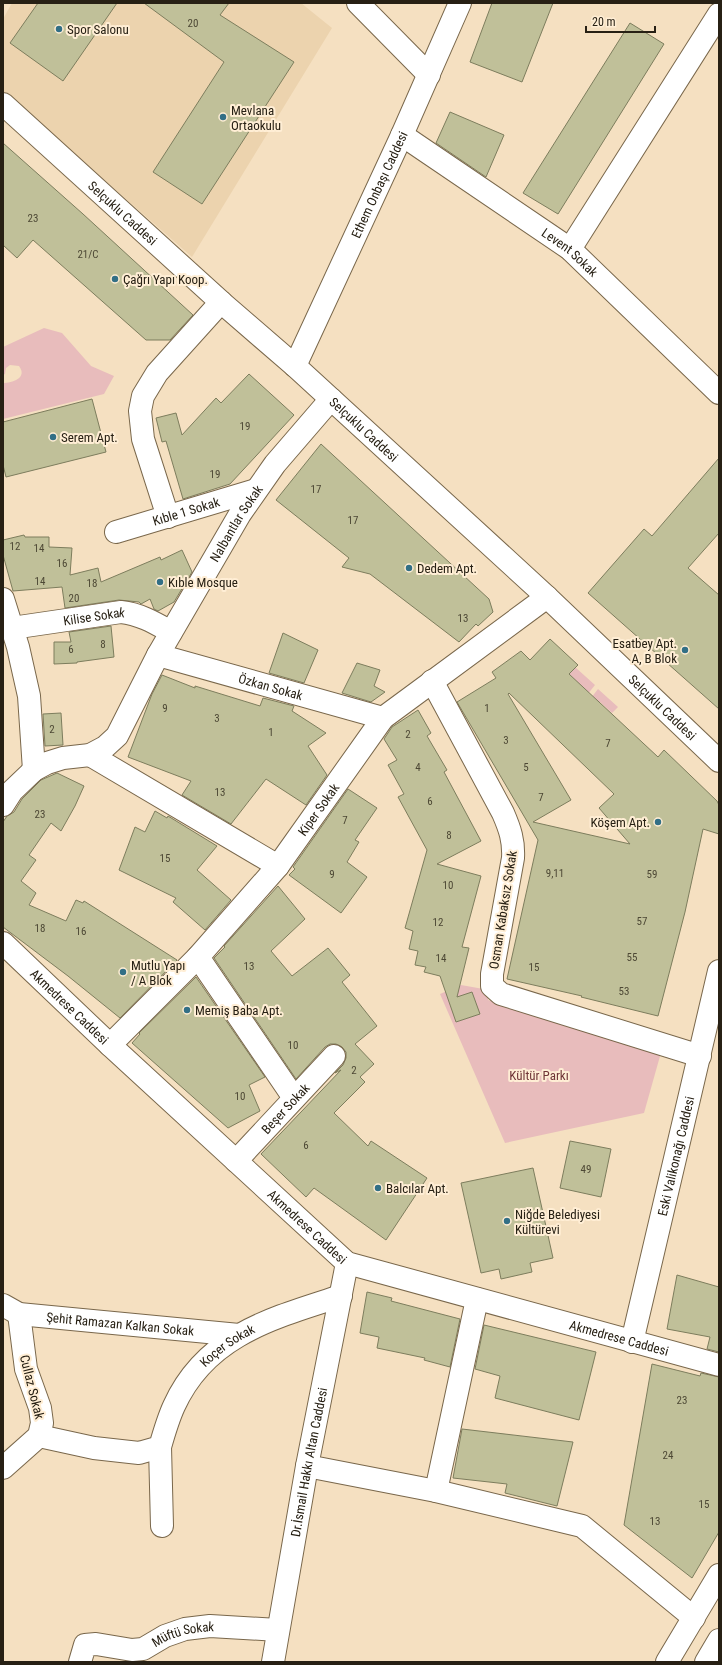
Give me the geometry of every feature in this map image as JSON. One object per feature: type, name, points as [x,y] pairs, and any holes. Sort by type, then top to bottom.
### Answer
[{"type":"street","points":[[358,3],[429,75]]},
{"type":"street","name":"Ethem Onbaşı Caddesi","points":[[295,366],[402,135],[460,3]]},
{"type":"street","points":[[570,249],[719,14]]},
{"type":"street","name":"Selçuklu Caddesi","points":[[3,104],[221,302],[331,399],[546,597],[719,761]]},
{"type":"street","name":"Levent Sokak","points":[[402,135],[570,249],[719,393]]},
{"type":"street","points":[[168,517],[143,439],[140,411],[142,396],[157,373],[221,302]]},
{"type":"street","name":"Nalbantlar Sokak","points":[[3,805],[17,786],[34,770],[47,762],[63,758],[90,755],[105,747],[117,736],[158,655],[240,514],[275,464],[331,399]]},
{"type":"street","name":"Kıble 1 Sokak","points":[[116,532],[256,490]]},
{"type":"street","name":"Kiper Sokak","points":[[110,1045],[198,957],[278,866],[383,718],[546,597]]},
{"type":"street","points":[[3,599],[25,675],[29,696],[34,770]]},
{"type":"street","name":"Kilise Sokak","points":[[12,628],[121,612],[134,613],[171,632]]},
{"type":"street","name":"Özkan Sokak","points":[[158,655],[383,718]]},
{"type":"street","name":"Osman Kabaksız Sokak","points":[[432,681],[503,814],[514,844],[513,858],[492,974],[492,986],[501,994],[700,1056]]},
{"type":"street","points":[[90,755],[278,866]]},
{"type":"street","name":"Akmedrese Caddesi","points":[[3,943],[110,1045],[347,1263],[719,1365]]},
{"type":"street","points":[[198,957],[294,1098]]},
{"type":"street","name":"Eski Valikonağı Caddesi","points":[[632,1342],[719,971]]},
{"type":"street","name":"Beşer Sokak","points":[[236,1161],[334,1056]]},
{"type":"street","name":"Dr.İsmail Hakkı Altan Caddesi","points":[[273,1662],[307,1466],[347,1263]]},
{"type":"street","name":"Koçer Sokak","points":[[162,1526],[160,1446],[174,1405],[190,1380],[211,1354],[239,1335],[273,1318],[341,1296]]},
{"type":"street","points":[[436,1491],[478,1299]]},
{"type":"street","name":"Şehit Ramazan Kalkan Sokak","points":[[11,1310],[239,1335]]},
{"type":"street","name":"Cullaz Sokak","points":[[3,1468],[39,1436],[42,1423],[40,1408],[26,1369],[11,1310]]},
{"type":"street","points":[[39,1436],[94,1448],[139,1453],[160,1446]]},
{"type":"street","points":[[307,1466],[436,1491],[582,1526],[694,1618]]},
{"type":"street","points":[[667,1662],[719,1574]]},
{"type":"street","name":"Müftü Sokak","points":[[80,1662],[85,1645],[96,1644],[132,1650],[143,1649],[165,1636],[185,1629],[210,1626],[278,1630]]},
{"type":"street","points":[[706,1662],[719,1640]]},
{"type":"shaded area","points":[[12,3],[301,3],[332,28],[192,257],[3,91],[3,19]],"holes":[[[245,31],[294,62],[202,204],[153,172]]]},
{"type":"green space","points":[[44,328],[62,333],[91,366],[114,376],[104,394],[3,419],[3,383],[14,381],[22,374],[19,366],[10,365],[6,368],[5,374],[3,375],[3,347]]},
{"type":"green space","points":[[575,667],[595,685],[587,695],[569,674]]},
{"type":"green space","points":[[598,689],[618,707],[612,713],[600,702],[597,704],[591,698]]},
{"type":"green space","name":"Kültür Parkı","points":[[461,985],[489,990],[488,1000],[662,1049],[644,1113],[505,1143],[440,994]]},
{"type":"building","name":"Spor Salonu","points":[[38,3],[117,3],[63,81],[10,43]]},
{"type":"building","name":"Mevlana Ortaokulu","points":[[144,3],[229,3],[220,15],[294,62],[202,204],[153,172],[224,62]]},
{"type":"building","points":[[492,3],[553,3],[522,82],[470,62]]},
{"type":"building","points":[[630,23],[664,44],[558,214],[523,193]]},
{"type":"building","points":[[450,112],[504,135],[486,177],[436,143]]},
{"type":"building","points":[[3,143],[193,315],[170,340],[146,340],[33,240],[17,258],[3,245]]},
{"type":"building","points":[[249,374],[294,415],[230,484],[183,499],[166,441],[162,442],[156,418],[176,413],[182,435],[216,398],[221,403]]},
{"type":"building","name":"Serem Apt.","points":[[92,399],[106,452],[6,477],[3,465],[3,422]]},
{"type":"building","points":[[321,444],[489,599],[493,612],[478,626],[476,624],[459,642],[370,574],[342,567],[349,558],[276,500]]},
{"type":"building","name":"Esatbey Apt. A, B Blok","points":[[719,458],[719,533],[688,568],[719,595],[719,709],[588,593],[644,529],[652,536]]},
{"type":"building","points":[[24,535],[25,537],[49,537],[49,547],[72,548],[70,575],[98,568],[101,582],[160,557],[161,560],[182,550],[192,572],[174,602],[158,611],[154,609],[150,599],[141,604],[139,602],[119,600],[65,608],[62,587],[13,591],[3,555],[3,540]]},
{"type":"building","points":[[111,626],[114,657],[77,663],[54,664],[54,642],[71,642],[69,632]]},
{"type":"building","points":[[283,633],[318,650],[304,683],[269,673]]},
{"type":"building","points":[[550,639],[578,665],[569,674],[658,757],[664,750],[717,801],[719,805],[719,834],[703,829],[685,912],[658,1016],[581,997],[582,996],[507,979],[538,840],[457,702],[496,678],[492,672],[521,651],[530,660]],"holes":[[[509,693],[614,794],[599,808],[630,844],[533,822],[571,800],[508,694]]]},
{"type":"building","points":[[357,663],[380,670],[374,686],[385,692],[371,702],[342,693]]},
{"type":"building","points":[[162,675],[195,688],[195,686],[260,706],[263,698],[294,706],[292,711],[326,733],[308,746],[327,775],[306,805],[266,779],[231,824],[182,795],[191,781],[128,757],[152,694]]},
{"type":"building","points":[[418,710],[431,733],[427,736],[447,770],[444,772],[481,841],[437,864],[481,876],[462,947],[469,948],[457,997],[472,992],[480,1014],[456,1022],[440,976],[424,972],[426,967],[415,965],[418,951],[409,949],[413,931],[405,928],[427,850],[398,797],[404,794],[388,765],[397,760],[384,739],[392,727]]},
{"type":"building","points":[[61,713],[63,745],[45,746],[43,714]]},
{"type":"building","points":[[57,773],[84,786],[61,831],[51,823],[29,855],[36,860],[21,881],[36,893],[29,905],[66,921],[76,900],[83,903],[84,901],[177,960],[120,1018],[68,976],[3,927],[3,822],[7,816],[14,812],[22,799],[41,780]]},
{"type":"building","points":[[348,789],[377,808],[355,840],[359,842],[347,862],[367,877],[341,913],[289,875],[295,869],[293,867]]},
{"type":"building","points":[[155,811],[167,818],[168,816],[217,846],[197,870],[231,900],[205,930],[173,902],[176,898],[119,870],[135,827],[145,832]]},
{"type":"building","points":[[278,886],[305,919],[271,951],[292,976],[328,948],[350,975],[342,982],[377,1026],[355,1044],[374,1064],[360,1077],[365,1082],[334,1113],[368,1146],[371,1141],[427,1178],[386,1240],[314,1188],[306,1197],[261,1154],[341,1070],[335,1073],[343,1065],[346,1058],[346,1052],[342,1047],[336,1044],[330,1044],[325,1047],[296,1079],[214,958]]},
{"type":"building","name":"Memiş Baba Apt.","points":[[196,977],[265,1077],[249,1085],[260,1111],[228,1128],[132,1043],[140,1034],[139,1033]]},
{"type":"building","points":[[570,1141],[611,1149],[601,1197],[560,1188]]},
{"type":"building","name":"Niğde Belediyesi Kültürevi","points":[[533,1168],[553,1258],[530,1263],[532,1272],[501,1279],[499,1269],[481,1273],[461,1183]]},
{"type":"building","points":[[677,1275],[719,1287],[719,1352],[707,1349],[710,1337],[667,1329]]},
{"type":"building","points":[[367,1292],[392,1298],[391,1301],[460,1319],[450,1367],[424,1360],[425,1358],[377,1348],[379,1337],[360,1333]]},
{"type":"building","points":[[484,1325],[596,1352],[579,1420],[495,1398],[500,1376],[475,1369]]},
{"type":"building","points":[[652,1364],[700,1376],[701,1373],[719,1377],[719,1532],[692,1578],[624,1525]]},
{"type":"building","points":[[462,1429],[573,1442],[557,1506],[505,1493],[507,1484],[453,1478]]},
{"type":"place","name":"Spor Salonu","points":[[59,29]]},
{"type":"place","name":"Mevlana Ortaokulu","points":[[223,117]]},
{"type":"place","name":"Çağrı Yapı Koop.","points":[[115,279]]},
{"type":"place","name":"Serem Apt.","points":[[53,437]]},
{"type":"place","name":"Dedem Apt.","points":[[409,568]]},
{"type":"place","name":"Kıble Mosque","points":[[160,582]]},
{"type":"place","name":"Esatbey Apt. A, B Blok","points":[[685,650]]},
{"type":"place","name":"Köşem Apt.","points":[[658,822]]},
{"type":"place","name":"Mutlu Yapı / A Blok","points":[[123,972]]},
{"type":"place","name":"Memiş Baba Apt.","points":[[187,1010]]},
{"type":"place","name":"Balcılar Apt.","points":[[378,1188]]},
{"type":"place","name":"Niğde Belediyesi Kültürevi","points":[[507,1221]]}]
